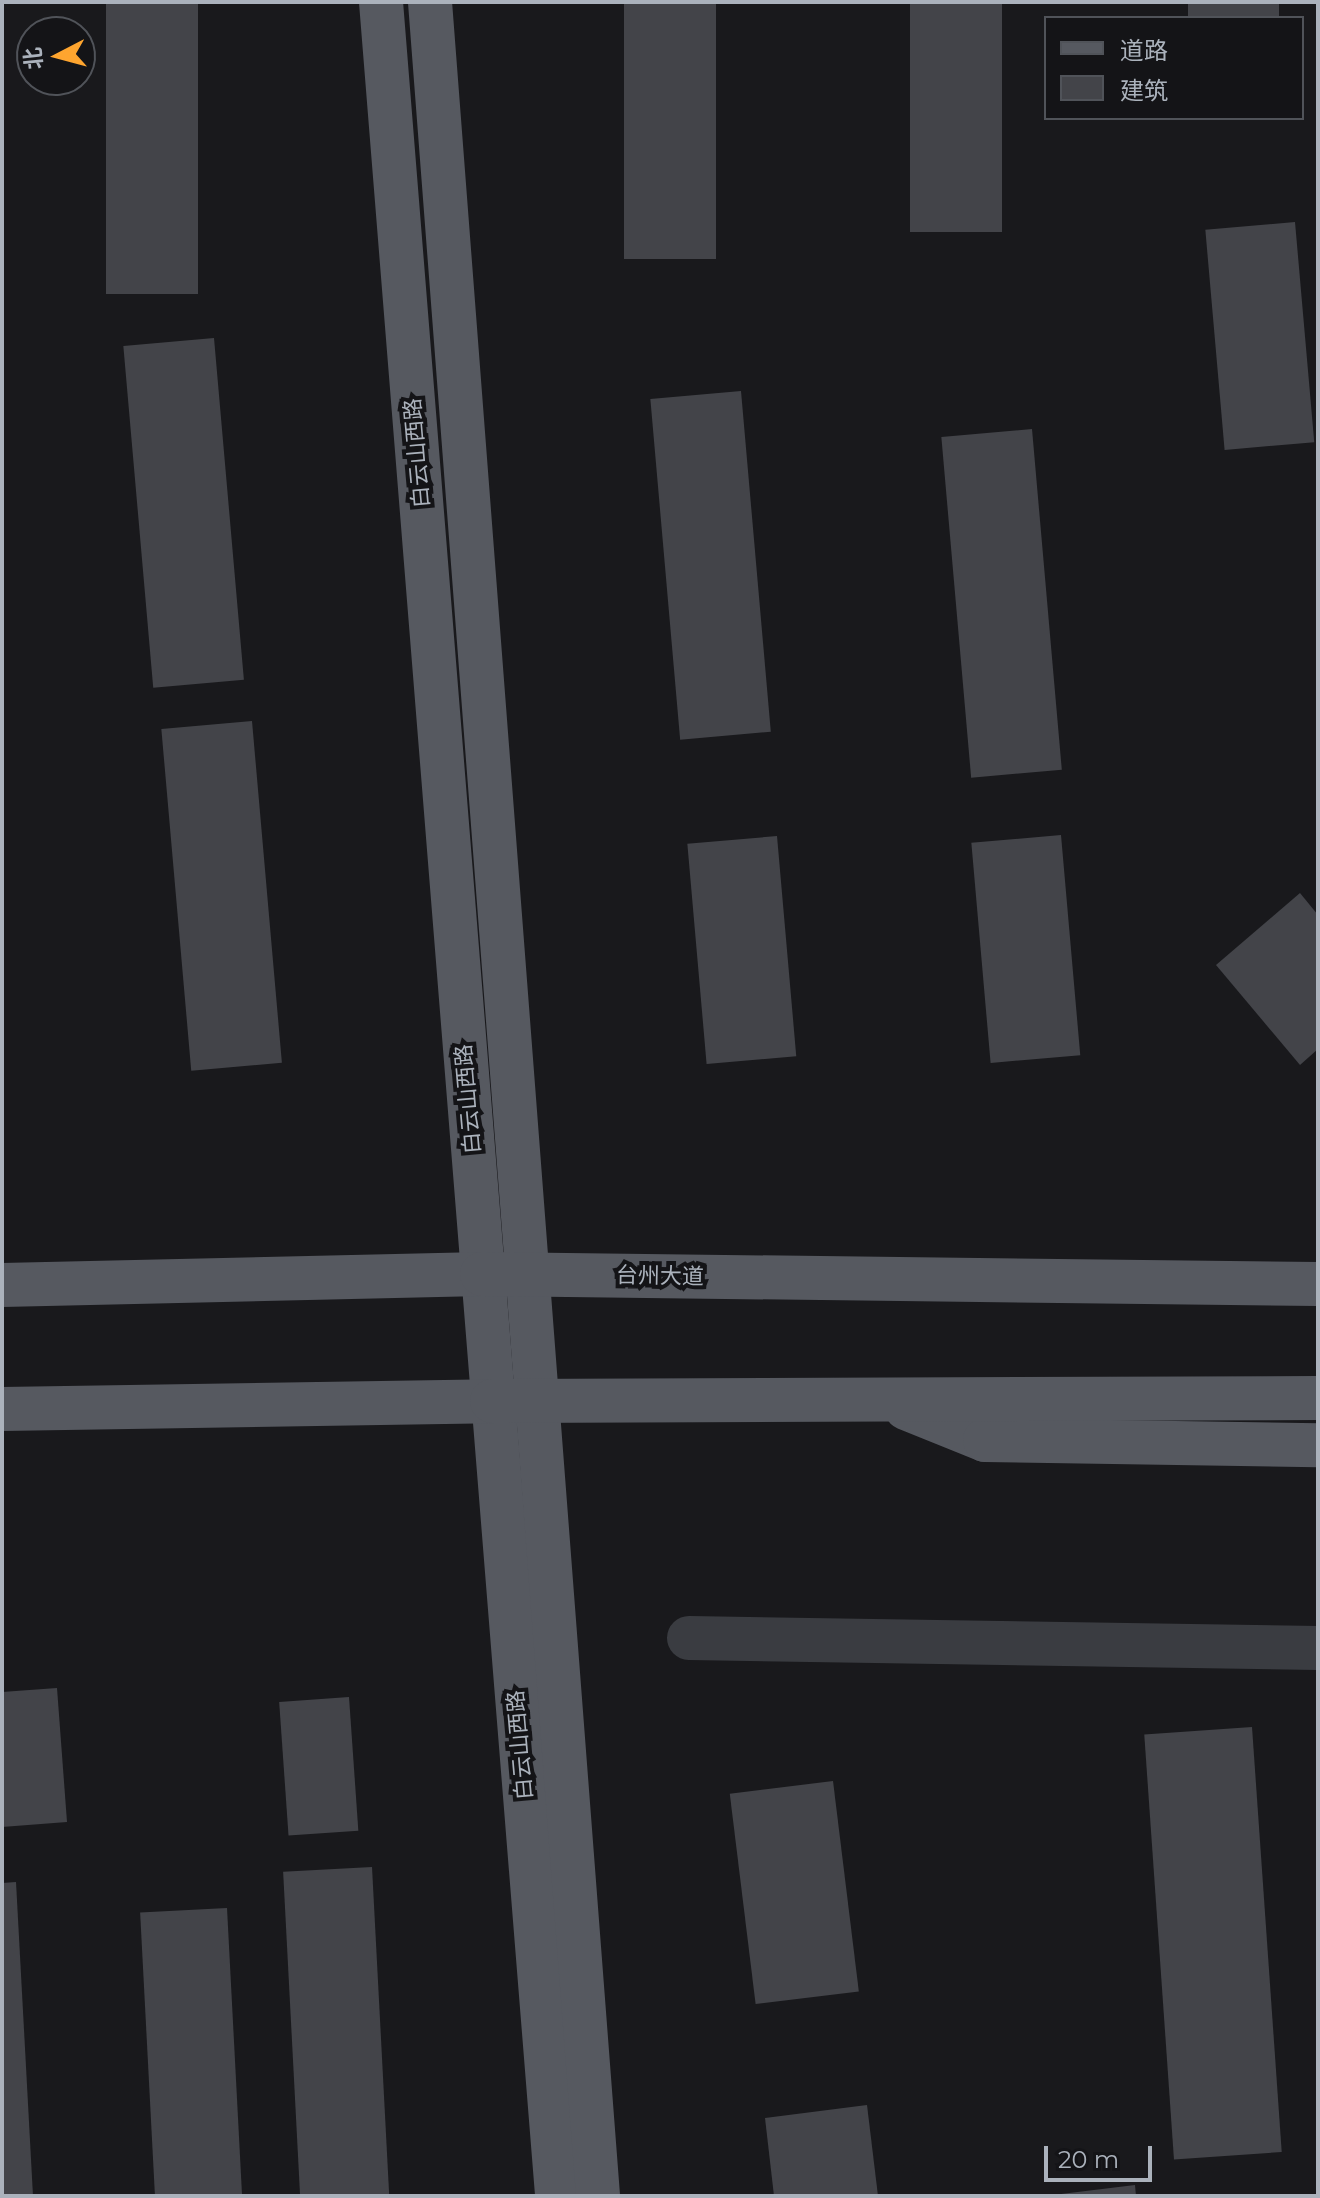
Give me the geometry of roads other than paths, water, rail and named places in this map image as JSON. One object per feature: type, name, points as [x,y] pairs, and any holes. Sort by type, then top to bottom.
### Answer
[{"type":"main road","name":"白云山西路","points":[[381,2],[482,1274],[514,1401],[598,2196]]},
{"type":"main road","name":"白云山西路","points":[[430,2],[527,1275],[514,1401],[557,2196]]},
{"type":"main road","name":"台州大道","points":[[2,1285],[482,1274],[1318,1284]]},
{"type":"main road","points":[[2,1409],[514,1401],[1318,1398]]},
{"type":"main road","points":[[885,1400],[985,1440],[1318,1445]]},
{"type":"lane","points":[[689,1638],[1318,1648]]}]
